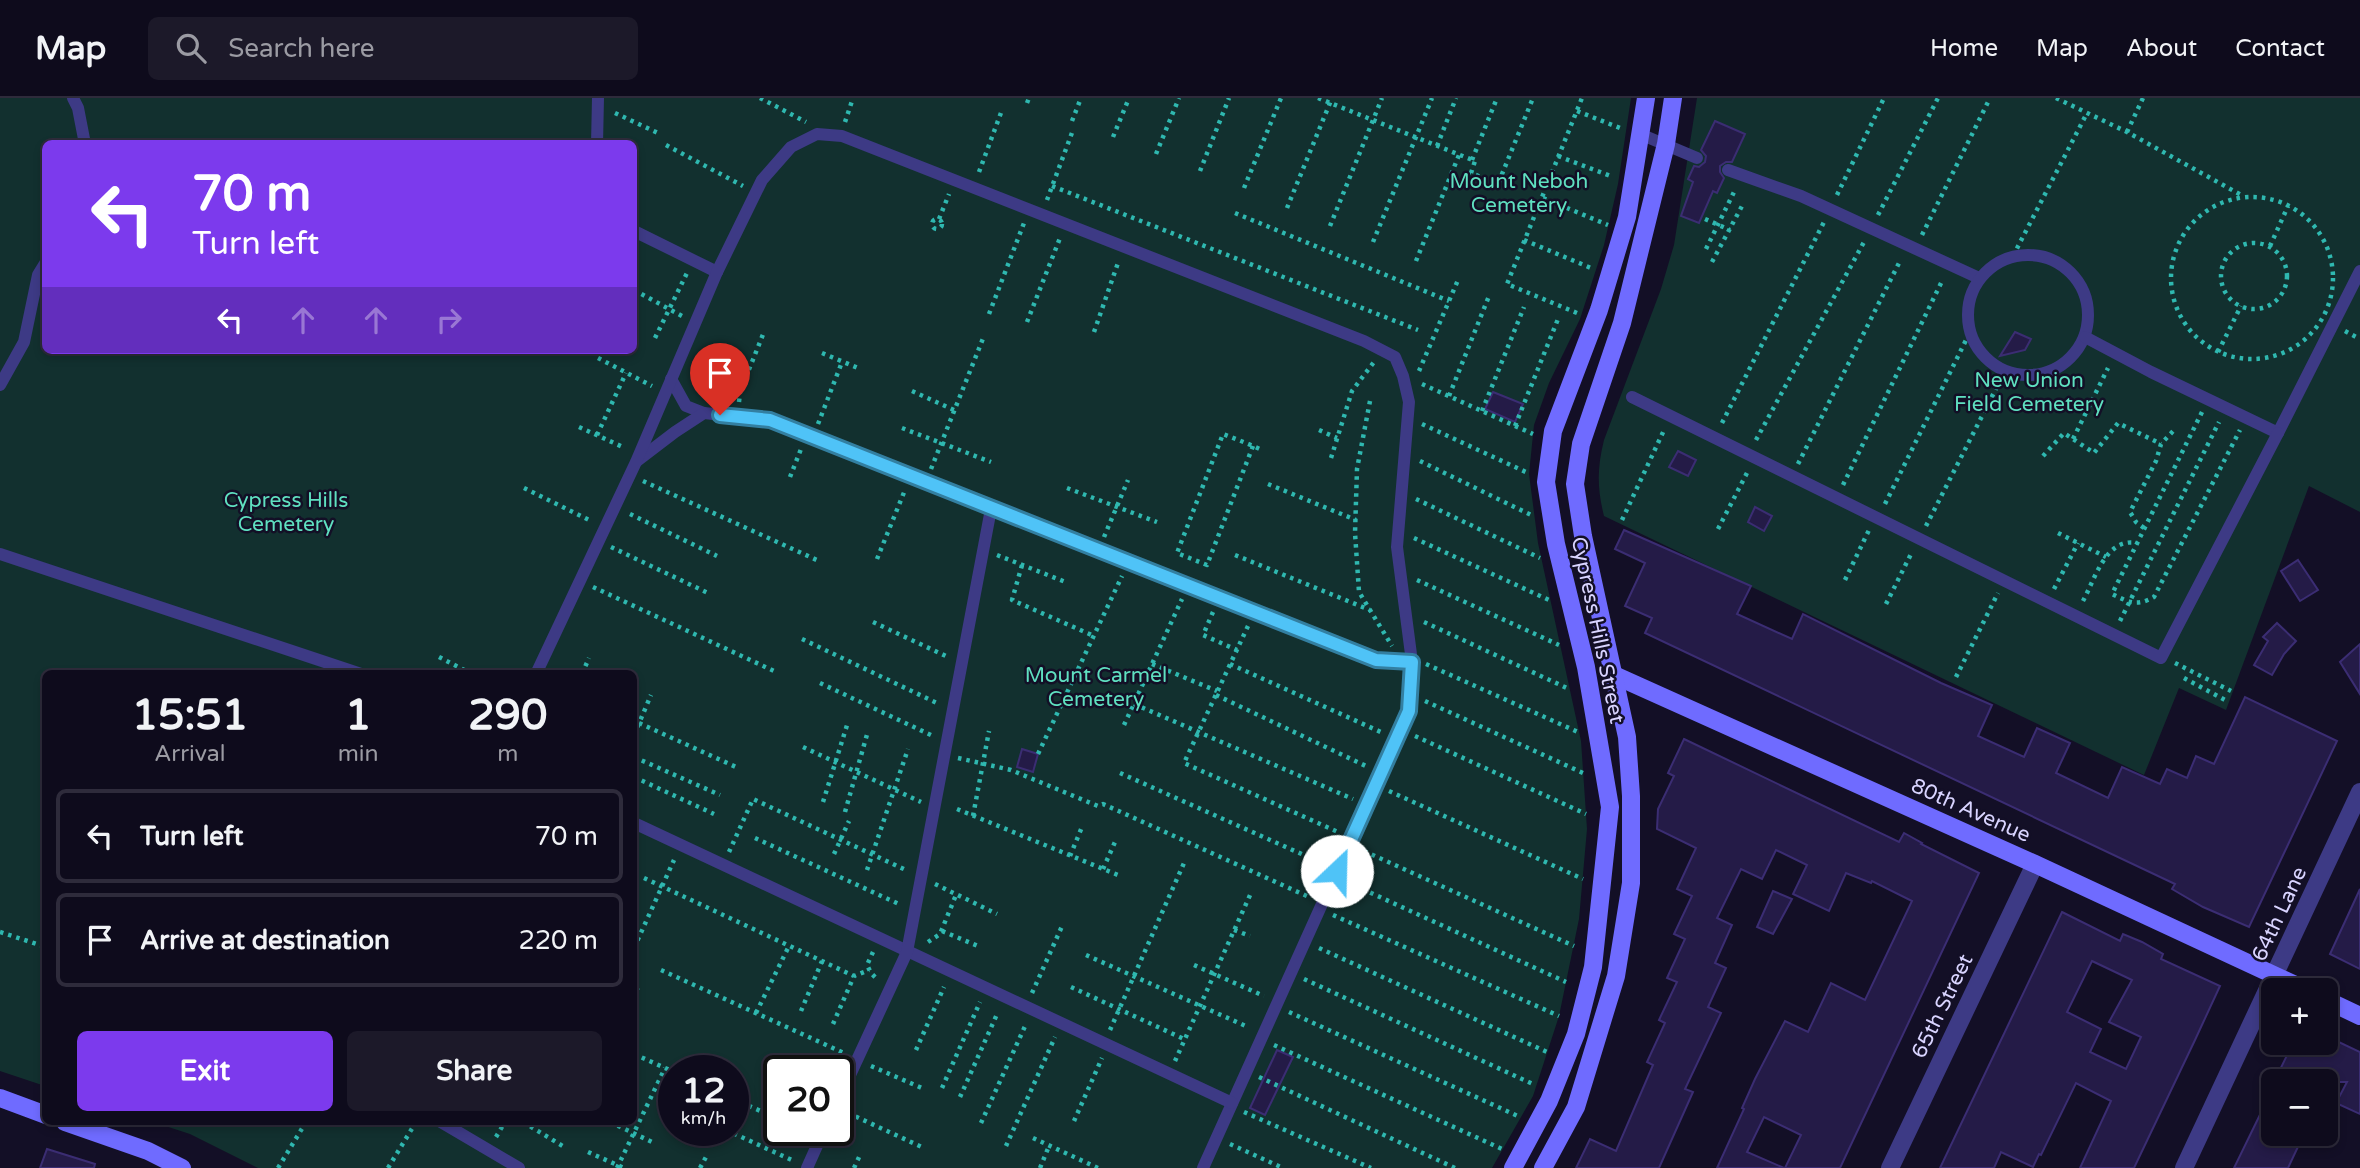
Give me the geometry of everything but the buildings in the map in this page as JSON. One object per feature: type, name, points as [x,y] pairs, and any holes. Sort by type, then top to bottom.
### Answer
[{"type":"street","name":"Cypress Hills Street","points":[[1513,1168],[1549,1101],[1576,1034],[1593,967],[1610,807],[1586,667],[1556,544],[1546,482],[1553,431],[1598,310],[1627,217],[1646,98]]},
{"type":"street","name":"Cypress Hills Street","points":[[1543,1168],[1576,1107],[1616,976],[1631,883],[1627,737],[1583,536],[1575,484],[1581,444],[1622,323],[1666,144],[1673,98]]},
{"type":"street","name":"80th Avenue","points":[[1614,675],[2035,864],[2279,978]]},
{"type":"street","name":"64th Lane","points":[[2184,1168],[2360,792]]},
{"type":"street","name":"65th Street","points":[[1890,1168],[2035,864]]},
{"type":"street","points":[[2338,1006],[2360,1016]]},
{"type":"street","points":[[0,1098],[42,1114]]},
{"type":"street","points":[[74,1125],[148,1151],[182,1168]]},
{"type":"lane","points":[[73,98],[78,108],[84,140]]},
{"type":"lane","points":[[597,140],[598,102]]},
{"type":"lane","points":[[538,670],[630,475],[717,272],[762,180],[791,148],[817,134],[842,136],[1364,341],[1395,357],[1409,402],[1397,547],[1406,613],[1409,711],[1203,1168]]},
{"type":"lane","points":[[1640,134],[1697,158]]},
{"type":"lane","points":[[1728,170],[1801,196],[1979,278]]},
{"type":"lane","points":[[637,232],[717,272]]},
{"type":"lane","points":[[2032,254],[2051,258],[2067,268],[2080,282],[2087,300],[2089,318],[2085,337],[2075,354],[2061,366],[2043,374],[2024,376],[2005,371],[1990,362],[1978,348],[1970,332],[1970,295],[1979,278],[1994,264],[2013,256],[2032,254]]},
{"type":"lane","points":[[0,385],[24,342],[38,275],[42,268]]},
{"type":"lane","points":[[1632,397],[2161,658],[2360,271]]},
{"type":"lane","points":[[2085,337],[2277,433]]},
{"type":"lane","points":[[671,379],[686,406],[704,414],[770,420],[1376,660],[1408,660]]},
{"type":"lane","points":[[637,458],[704,414]]},
{"type":"lane","points":[[854,1066],[907,952],[990,509]]},
{"type":"lane","points":[[0,554],[349,670]]},
{"type":"lane","points":[[637,824],[1061,1024],[1108,1041],[1231,1105]]},
{"type":"lane","points":[[446,1125],[519,1168]]},
{"type":"lane","points":[[807,1168],[817,1146]]},
{"type":"path","points":[[760,98],[831,136]]},
{"type":"path","points":[[1072,121],[1081,98]]},
{"type":"path","points":[[1113,137],[1129,98]]},
{"type":"path","points":[[1156,154],[1179,98]]},
{"type":"path","points":[[1200,171],[1229,98]]},
{"type":"path","points":[[1244,188],[1281,98]]},
{"type":"path","points":[[1318,98],[1331,100],[1475,161],[1471,173],[1499,184],[1533,98]]},
{"type":"path","points":[[1331,226],[1382,98]]},
{"type":"path","points":[[1373,242],[1432,98]]},
{"type":"path","points":[[1437,146],[1456,98]]},
{"type":"path","points":[[1472,160],[1497,98]]},
{"type":"path","points":[[1577,313],[1507,284],[1582,98]]},
{"type":"path","points":[[1714,437],[1884,98]]},
{"type":"path","points":[[1718,529],[1752,456],[1938,98]]},
{"type":"path","points":[[1792,475],[1990,98]]},
{"type":"path","points":[[2056,98],[2127,132],[2243,196]]},
{"type":"path","points":[[2127,132],[2143,98]]},
{"type":"path","points":[[1287,208],[1331,100]]},
{"type":"path","points":[[598,102],[658,133]]},
{"type":"path","points":[[978,176],[1002,110]]},
{"type":"path","points":[[1577,110],[1620,128]]},
{"type":"path","points":[[2013,256],[2087,113]]},
{"type":"path","points":[[1041,214],[1073,130]]},
{"type":"path","points":[[666,145],[756,192]]},
{"type":"path","points":[[1416,261],[1459,155]]},
{"type":"path","points":[[1558,156],[1614,178]]},
{"type":"path","points":[[1706,249],[1742,175]]},
{"type":"path","points":[[939,219],[955,180]]},
{"type":"path","points":[[1052,187],[1418,330]]},
{"type":"path","points":[[2243,196],[2270,198],[2288,205],[2316,227],[2329,251],[2334,278],[2329,305],[2316,329],[2296,347],[2271,358],[2244,359],[2218,352],[2196,338],[2180,317],[2171,291],[2171,265],[2179,239],[2195,219],[2217,204],[2243,196]]},
{"type":"path","points":[[1543,198],[1609,225]]},
{"type":"path","points":[[2270,247],[2288,205]]},
{"type":"path","points":[[1712,262],[1742,206]]},
{"type":"path","points":[[1235,213],[1449,301]]},
{"type":"path","points":[[989,314],[1025,219]]},
{"type":"path","points":[[1705,219],[1730,230]]},
{"type":"path","points":[[1027,321],[1065,223]]},
{"type":"path","points":[[1524,240],[1595,270]]},
{"type":"path","points":[[2249,243],[2270,247],[2285,263],[2286,285],[2281,295],[2263,308],[2252,309],[2232,301],[2225,292],[2221,272],[2230,252],[2249,243]]},
{"type":"path","points":[[1094,332],[1124,247]]},
{"type":"path","points":[[655,338],[693,260]]},
{"type":"path","points":[[1837,498],[1950,265]]},
{"type":"path","points":[[1458,280],[1415,381],[1533,434]]},
{"type":"path","points":[[637,292],[695,323]]},
{"type":"path","points":[[1449,396],[1489,296]]},
{"type":"path","points":[[2218,352],[2241,306]]},
{"type":"path","points":[[1482,411],[1524,307]]},
{"type":"path","points":[[1515,426],[1558,319]]},
{"type":"path","points":[[737,416],[740,392],[764,332]]},
{"type":"path","points":[[1845,580],[1970,332]]},
{"type":"path","points":[[926,483],[984,336]]},
{"type":"path","points":[[1331,458],[1352,391],[1382,351]]},
{"type":"path","points":[[822,353],[858,368]]},
{"type":"path","points":[[2073,439],[2116,353]]},
{"type":"path","points":[[598,358],[665,393]]},
{"type":"path","points":[[817,425],[842,362]]},
{"type":"path","points":[[1886,604],[2005,371]]},
{"type":"path","points":[[597,435],[626,373]]},
{"type":"path","points":[[912,391],[954,410]]},
{"type":"path","points":[[2208,399],[2112,594],[2129,602],[2143,603],[2154,597],[2247,418]]},
{"type":"path","points":[[1370,401],[1357,469],[1359,592],[1408,660],[1579,732]]},
{"type":"path","points":[[2113,634],[2226,408]]},
{"type":"path","points":[[1622,520],[1671,415]]},
{"type":"path","points":[[1407,417],[1529,474]]},
{"type":"path","points":[[2043,456],[2064,433],[2094,453],[2118,423],[2161,444]]},
{"type":"path","points":[[579,426],[637,458]]},
{"type":"path","points":[[902,428],[991,462]]},
{"type":"path","points":[[2144,528],[2130,512],[2156,461],[2161,444],[2176,428]]},
{"type":"path","points":[[1319,430],[1337,438]]},
{"type":"path","points":[[790,477],[807,434]]},
{"type":"path","points":[[1253,446],[1207,565],[1177,553],[1223,434],[1253,446],[1262,450]]},
{"type":"path","points":[[1403,453],[1535,517]]},
{"type":"path","points":[[630,475],[819,561]]},
{"type":"path","points":[[877,559],[910,476]]},
{"type":"path","points":[[1099,551],[1128,480]]},
{"type":"path","points":[[1268,484],[1356,520]]},
{"type":"path","points":[[524,488],[605,528]]},
{"type":"path","points":[[1067,488],[1157,522]]},
{"type":"path","points":[[1401,491],[1541,558]]},
{"type":"path","points":[[614,507],[717,556]]},
{"type":"path","points":[[1398,531],[1550,600]]},
{"type":"path","points":[[2058,533],[2106,557]]},
{"type":"path","points":[[598,541],[708,593]]},
{"type":"path","points":[[2076,616],[2106,557],[2115,546],[2127,541],[2137,544]]},
{"type":"path","points":[[2048,602],[2078,543]]},
{"type":"path","points":[[983,549],[1068,583]]},
{"type":"path","points":[[1235,555],[1371,611]]},
{"type":"path","points":[[1038,754],[1128,563]]},
{"type":"path","points":[[1022,565],[1012,600],[1094,636]]},
{"type":"path","points":[[1400,572],[1559,645]]},
{"type":"path","points":[[580,580],[774,671]]},
{"type":"path","points":[[1956,677],[2004,580]]},
{"type":"path","points":[[1124,725],[1188,586]]},
{"type":"path","points":[[1219,598],[1203,635],[1237,650]]},
{"type":"path","points":[[1254,612],[1184,763],[1574,946]]},
{"type":"path","points":[[1406,613],[1569,688]]},
{"type":"path","points":[[873,622],[961,663]]},
{"type":"path","points":[[802,639],[953,710]]},
{"type":"path","points":[[2162,656],[2231,691]]},
{"type":"path","points":[[439,657],[464,670]]},
{"type":"path","points":[[584,670],[589,658]]},
{"type":"path","points":[[1152,664],[1217,693],[1378,780],[1583,879]]},
{"type":"path","points":[[1230,664],[1586,814]]},
{"type":"path","points":[[2184,678],[2225,700]]},
{"type":"path","points":[[2204,689],[2208,679]]},
{"type":"path","points":[[820,683],[945,748],[983,764],[1011,770],[1098,806],[1103,804],[1559,1016]]},
{"type":"path","points":[[1410,694],[1583,773]]},
{"type":"path","points":[[637,728],[651,695]]},
{"type":"path","points":[[1134,704],[1367,805]]},
{"type":"path","points":[[823,802],[848,722]]},
{"type":"path","points":[[639,723],[736,767]]},
{"type":"path","points":[[845,812],[869,731]]},
{"type":"path","points":[[973,816],[989,731]]},
{"type":"path","points":[[803,747],[934,808]]},
{"type":"path","points":[[867,870],[908,749]]},
{"type":"path","points":[[637,758],[720,795]]},
{"type":"path","points":[[1120,773],[1566,982]]},
{"type":"path","points":[[637,778],[714,814]]},
{"type":"path","points":[[723,865],[753,799],[997,914]]},
{"type":"path","points":[[957,809],[1118,875]]},
{"type":"path","points":[[834,854],[849,821]]},
{"type":"path","points":[[1070,856],[1082,827]]},
{"type":"path","points":[[755,838],[915,912]]},
{"type":"path","points":[[1103,869],[1115,842]]},
{"type":"path","points":[[637,941],[681,845]]},
{"type":"path","points":[[1074,1121],[1119,1009],[1184,863]]},
{"type":"path","points":[[644,878],[854,976]]},
{"type":"path","points":[[1173,1064],[1251,893]]},
{"type":"path","points":[[920,958],[924,945],[942,931],[956,895]]},
{"type":"path","points":[[981,1123],[1063,924]]},
{"type":"path","points":[[1234,930],[1250,936]]},
{"type":"path","points":[[942,931],[978,946]]},
{"type":"path","points":[[0,932],[42,946]]},
{"type":"path","points":[[883,941],[867,965],[879,981],[891,987]]},
{"type":"path","points":[[1305,941],[1547,1052]]},
{"type":"path","points":[[756,1013],[789,946]]},
{"type":"path","points":[[1086,955],[1503,1149]]},
{"type":"path","points":[[801,1011],[822,961]]},
{"type":"path","points":[[1194,965],[1520,1118]]},
{"type":"path","points":[[661,970],[922,1088]]},
{"type":"path","points":[[833,1024],[854,976],[869,970]]},
{"type":"path","points":[[916,1050],[951,972]]},
{"type":"path","points":[[1291,973],[1536,1086]]},
{"type":"path","points":[[1072,987],[1184,1039]]},
{"type":"path","points":[[942,1088],[986,989]]},
{"type":"path","points":[[960,1097],[1005,997]]},
{"type":"path","points":[[1006,1146],[1061,1024]]},
{"type":"path","points":[[637,1055],[658,1066]]},
{"type":"path","points":[[1246,1071],[1455,1168]]},
{"type":"path","points":[[588,1152],[619,1167],[658,1083]]},
{"type":"path","points":[[1231,1105],[1370,1168]]},
{"type":"path","points":[[854,1115],[924,1147]]},
{"type":"path","points":[[278,1168],[304,1125]]},
{"type":"path","points":[[388,1168],[414,1125]]},
{"type":"path","points":[[528,1125],[566,1148]]},
{"type":"path","points":[[617,1125],[654,1143]]},
{"type":"path","points":[[1033,1138],[1098,1168]]},
{"type":"path","points":[[1216,1138],[1283,1168]]},
{"type":"path","points":[[749,1141],[807,1168]]},
{"type":"path","points":[[1040,1168],[1049,1146]]},
{"type":"path","points":[[854,1168],[860,1155]]},
{"type":"path","points":[[699,1168],[706,1157]]},
{"type":"green space","name":"Mount Carmel Cemetery","points":[[0,98],[1631,98],[1618,184],[1604,245],[1580,319],[1549,383],[1534,425],[1529,474],[1538,543],[1581,741],[1587,829],[1579,919],[1559,1016],[1533,1096],[1492,1168],[258,1168],[190,1134],[162,1125],[637,1125],[637,670],[42,670],[42,1085],[0,1071]]},
{"type":"green space","name":"New Union Field Cemetery","points":[[1697,98],[2360,98],[2360,512],[2309,486],[2226,710],[2179,688],[2144,775],[1604,516],[1599,469],[1604,440],[1661,289],[1674,245]]},
{"type":"route","points":[[720,415],[770,420],[1376,660],[1412,662],[1409,711],[1337,871]]},
{"type":"park label","name":"Mount Neboh Cemetery","points":[[1519,193]]},
{"type":"park label","name":"Cypress Hills Cemetery","points":[[286,512]]}]
